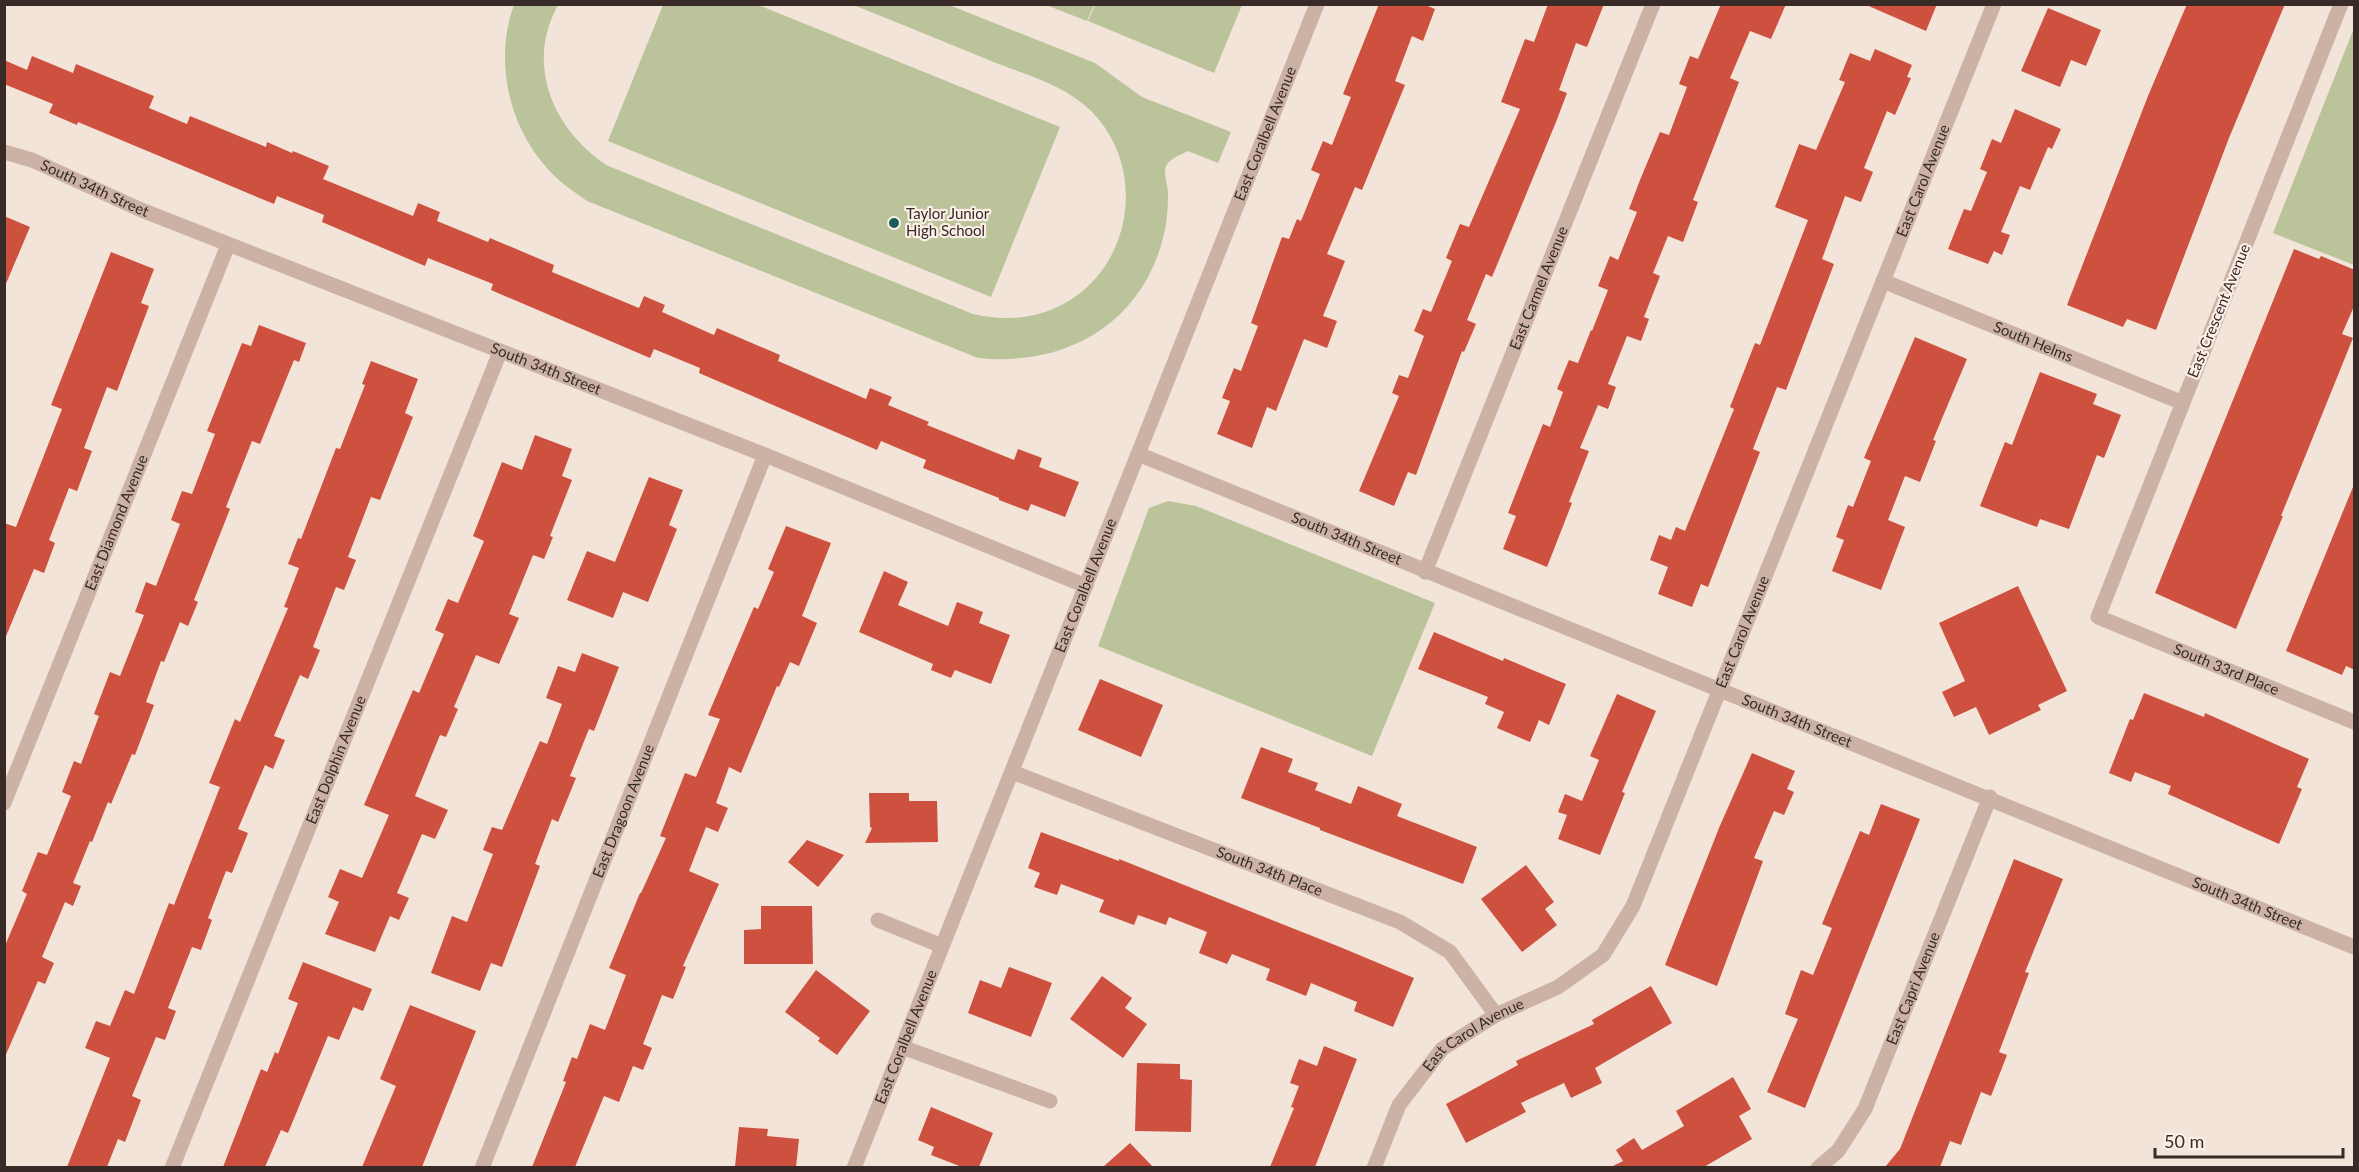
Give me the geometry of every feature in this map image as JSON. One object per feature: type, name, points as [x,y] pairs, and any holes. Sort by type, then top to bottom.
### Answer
[{"type":"street","name":"East Coralbell Avenue","points":[[854,1167],[1317,4]]},
{"type":"street","name":"East Carmel Avenue","points":[[1425,572],[1653,4]]},
{"type":"street","name":"East Carol Avenue","points":[[1374,1167],[1399,1105],[1442,1049],[1496,1015],[1558,987],[1603,954],[1633,906],[1994,4]]},
{"type":"street","name":"East Crescent Avenue","points":[[2098,617],[2341,4]]},
{"type":"street","name":"South 34th Street","points":[[4,152],[32,160],[139,209],[228,245],[765,455],[1086,585]]},
{"type":"street","name":"East Diamond Avenue","points":[[4,803],[228,245]]},
{"type":"street","name":"South Helms","points":[[1883,281],[2183,403]]},
{"type":"street","name":"East Dolphin Avenue","points":[[172,1167],[500,352]]},
{"type":"street","name":"South 34th Street","points":[[1138,454],[1720,691],[1990,797],[2355,947]]},
{"type":"street","name":"East Dragoon Avenue","points":[[482,1167],[765,455]]},
{"type":"street","name":"South 33rd Place","points":[[2098,617],[2355,722]]},
{"type":"street","name":"South 34th Place","points":[[1012,772],[1400,922],[1450,952],[1496,1015]]},
{"type":"street","name":"East Capri Avenue","points":[[1818,1167],[1838,1151],[1865,1109],[1990,797]]},
{"type":"street","points":[[878,920],[942,946]]},
{"type":"street","points":[[902,1047],[1050,1101]]},
{"type":"green space","points":[[1093,4],[1094,5],[1087,21],[1046,5]]},
{"type":"green space","points":[[514,5],[558,5],[548,28],[544,50],[545,72],[550,94],[559,114],[572,133],[587,150],[606,165],[973,314],[983,316],[1023,317],[1043,313],[1080,293],[1101,272],[1115,247],[1124,219],[1126,190],[1121,160],[1108,133],[1089,109],[1068,93],[853,5],[949,5],[1095,63],[1142,97],[1231,132],[1218,163],[1188,151],[1173,159],[1166,166],[1168,204],[1163,238],[1152,269],[1137,295],[1117,317],[1094,334],[1069,347],[1040,355],[1010,359],[978,358],[587,201],[566,186],[552,174],[534,152],[514,112],[508,91],[505,47]]},
{"type":"green space","points":[[663,5],[758,5],[1060,127],[991,297],[608,141]]},
{"type":"green space","points":[[1095,5],[1242,5],[1214,73],[1088,21]]},
{"type":"green space","points":[[2354,28],[2354,265],[2273,233]]},
{"type":"green space","points":[[1168,501],[1196,506],[1435,603],[1372,756],[1098,646],[1149,508]]},
{"type":"building","points":[[1379,4],[1423,4],[1435,9],[1423,41],[1412,36],[1395,81],[1405,85],[1362,190],[1355,187],[1327,254],[1345,261],[1323,316],[1337,321],[1327,348],[1304,339],[1276,411],[1267,407],[1252,448],[1217,434],[1230,401],[1222,398],[1234,368],[1241,371],[1258,326],[1251,323],[1282,237],[1289,239],[1297,219],[1301,221],[1320,174],[1311,170],[1323,141],[1332,145],[1351,97],[1343,94]]},
{"type":"building","points":[[1548,4],[1604,4],[1587,47],[1576,43],[1559,90],[1567,93],[1556,122],[1492,277],[1486,274],[1467,320],[1476,324],[1464,352],[1462,351],[1416,475],[1408,472],[1394,506],[1359,491],[1399,396],[1392,393],[1399,375],[1408,378],[1424,336],[1414,331],[1423,309],[1431,312],[1452,261],[1446,258],[1460,224],[1469,227],[1520,109],[1501,102],[1525,39],[1534,42]]},
{"type":"building","points":[[1721,4],[1786,4],[1771,39],[1750,31],[1730,78],[1739,82],[1693,200],[1698,202],[1683,242],[1668,236],[1653,273],[1660,276],[1644,317],[1649,319],[1641,341],[1627,336],[1608,384],[1616,387],[1608,409],[1598,405],[1580,448],[1589,451],[1547,567],[1503,549],[1516,516],[1508,513],[1543,424],[1550,427],[1563,392],[1557,389],[1569,360],[1578,363],[1592,331],[1608,290],[1598,286],[1610,256],[1618,260],[1637,212],[1629,209],[1660,132],[1669,135],[1687,87],[1679,84],[1690,56],[1698,59]]},
{"type":"building","points":[[1864,4],[1937,4],[1926,31]]},
{"type":"building","points":[[2187,4],[2285,4],[2229,138],[2156,330],[2127,319],[2123,327],[2067,305],[2148,96]]},
{"type":"building","points":[[2048,8],[2101,30],[2086,66],[2071,60],[2060,87],[2021,71]]},
{"type":"building","points":[[1875,49],[1912,65],[1907,77],[1911,78],[1895,115],[1887,111],[1864,168],[1873,172],[1861,202],[1845,196],[1822,259],[1834,264],[1786,390],[1777,387],[1753,449],[1760,452],[1708,587],[1701,584],[1692,607],[1658,594],[1668,567],[1650,560],[1659,535],[1671,540],[1676,527],[1685,531],[1734,409],[1730,407],[1755,343],[1760,345],[1808,220],[1775,207],[1799,144],[1816,150],[1845,82],[1839,80],[1850,53],[1870,61]]},
{"type":"building","points":[[32,56],[73,73],[76,64],[154,96],[149,108],[187,124],[190,116],[266,147],[267,142],[292,153],[293,151],[329,166],[323,179],[413,216],[418,203],[440,212],[437,221],[488,242],[490,238],[554,265],[552,272],[639,308],[644,296],[665,305],[662,312],[714,335],[717,328],[780,355],[778,361],[866,399],[870,388],[892,397],[888,405],[929,422],[927,425],[1014,460],[1018,449],[1042,458],[1039,467],[1079,482],[1065,517],[1031,504],[1028,511],[999,500],[999,498],[923,468],[926,460],[881,441],[877,450],[699,373],[700,368],[654,349],[650,358],[491,290],[493,284],[428,258],[425,266],[322,222],[324,215],[277,196],[274,204],[78,122],[77,125],[49,113],[53,104],[4,84],[4,60],[27,70]]},
{"type":"building","points":[[2015,109],[2061,129],[2052,149],[2048,147],[2030,190],[2020,186],[2001,232],[2010,235],[2002,255],[1994,251],[1988,264],[1948,249],[1964,209],[1971,211],[1987,172],[1980,169],[1992,139],[2001,143]]},
{"type":"building","points":[[4,216],[30,227],[5,286],[4,286]]},
{"type":"building","points":[[2294,249],[2319,259],[2321,256],[2355,270],[2355,304],[2342,334],[2353,338],[2236,629],[2155,593]]},
{"type":"building","points":[[111,252],[154,269],[141,303],[149,306],[117,391],[107,387],[84,448],[92,451],[77,491],[69,488],[49,540],[55,543],[44,573],[34,569],[4,641],[4,523],[16,527],[62,409],[51,405]]},
{"type":"building","points":[[259,325],[306,343],[299,362],[294,360],[260,444],[252,441],[226,507],[230,509],[194,600],[198,602],[188,626],[180,622],[164,662],[161,661],[146,702],[154,705],[135,755],[132,754],[111,804],[108,802],[92,842],[90,841],[73,883],[81,886],[73,906],[65,902],[42,957],[54,963],[45,984],[38,981],[4,1059],[4,948],[27,894],[22,891],[38,852],[47,855],[71,796],[62,792],[74,761],[81,764],[99,716],[94,714],[110,672],[120,676],[144,615],[135,612],[146,582],[156,586],[180,524],[171,520],[182,491],[192,494],[215,434],[207,431],[242,343],[251,346]]},
{"type":"building","points":[[1915,337],[1967,359],[1933,440],[1936,441],[1920,482],[1905,476],[1888,520],[1905,527],[1881,590],[1832,571],[1844,540],[1836,537],[1848,505],[1853,507],[1871,461],[1864,458]]},
{"type":"building","points":[[371,361],[418,379],[405,413],[413,417],[380,500],[371,497],[348,557],[356,560],[344,590],[336,587],[313,647],[320,650],[308,679],[300,675],[274,736],[285,740],[273,769],[265,765],[238,829],[248,833],[232,873],[226,871],[208,918],[212,920],[201,950],[192,947],[168,1008],[176,1011],[165,1040],[156,1037],[132,1096],[141,1100],[125,1142],[118,1139],[107,1167],[67,1167],[110,1058],[85,1048],[96,1021],[110,1026],[125,990],[134,994],[169,903],[174,905],[220,787],[209,783],[235,719],[240,722],[288,608],[284,607],[299,568],[288,564],[298,538],[301,539],[336,448],[340,449],[365,385],[362,384]]},
{"type":"building","points":[[2040,372],[2097,394],[2093,404],[2121,415],[2104,458],[2097,455],[2069,529],[2040,519],[2037,527],[1980,506],[2005,442],[2012,445]]},
{"type":"building","points":[[535,435],[572,449],[562,476],[572,480],[550,536],[553,537],[544,559],[533,555],[509,614],[519,618],[499,664],[476,655],[454,707],[458,709],[446,737],[440,735],[415,796],[448,810],[435,839],[422,834],[397,893],[409,898],[399,920],[390,916],[375,952],[325,934],[339,902],[328,897],[340,869],[362,878],[389,815],[364,805],[413,690],[419,693],[444,634],[435,630],[448,599],[458,603],[484,541],[473,536],[502,462],[522,470]]},
{"type":"building","points":[[649,477],[683,490],[669,525],[677,529],[648,602],[623,592],[613,618],[567,600],[587,551],[615,562]]},
{"type":"building","points":[[2355,482],[2355,670],[2346,666],[2342,675],[2286,651]]},
{"type":"building","points":[[786,526],[831,543],[802,616],[817,623],[799,666],[790,662],[779,687],[777,686],[741,773],[729,767],[716,803],[728,808],[718,832],[706,827],[689,871],[719,884],[683,966],[686,967],[673,999],[662,995],[643,1044],[652,1048],[643,1070],[633,1066],[619,1102],[604,1096],[575,1167],[532,1167],[566,1082],[563,1081],[572,1057],[577,1059],[590,1024],[605,1030],[626,975],[609,968],[666,838],[660,836],[685,773],[696,777],[720,719],[708,715],[754,607],[758,609],[774,572],[768,569]]},
{"type":"building","points":[[884,571],[908,582],[898,605],[948,626],[957,602],[983,612],[979,623],[1010,635],[991,684],[955,670],[951,678],[931,670],[933,664],[859,632]]},
{"type":"building","points":[[2018,586],[2067,691],[2038,705],[2041,710],[1989,735],[1976,707],[1954,717],[1942,692],[1965,681],[1939,623]]},
{"type":"building","points":[[1434,632],[1566,684],[1549,725],[1539,720],[1530,742],[1497,728],[1504,712],[1485,704],[1488,697],[1418,669]]},
{"type":"building","points":[[582,653],[619,667],[594,731],[589,729],[570,776],[576,778],[558,822],[552,819],[535,864],[540,866],[502,967],[491,963],[480,991],[431,973],[452,916],[467,922],[493,854],[483,850],[492,827],[502,830],[540,741],[547,744],[562,704],[546,698],[558,666],[575,672]]},
{"type":"building","points":[[1100,679],[1163,705],[1141,757],[1078,730]]},
{"type":"building","points":[[2144,693],[2204,717],[2205,713],[2309,759],[2297,787],[2302,789],[2279,844],[2168,794],[2171,786],[2135,772],[2131,782],[2109,773],[2130,719],[2133,720]]},
{"type":"building","points":[[1617,694],[1656,711],[1622,792],[1625,793],[1600,855],[1558,839],[1567,815],[1558,812],[1565,794],[1582,801],[1599,760],[1590,756]]},
{"type":"building","points":[[1261,747],[1293,759],[1288,772],[1318,783],[1315,790],[1351,804],[1358,786],[1402,804],[1397,816],[1477,847],[1463,884],[1241,798]]},
{"type":"building","points":[[1752,753],[1795,771],[1787,789],[1794,792],[1784,815],[1774,811],[1754,858],[1763,861],[1717,986],[1665,965],[1719,828]]},
{"type":"building","points":[[869,793],[909,793],[909,801],[937,801],[938,842],[865,843],[872,828],[870,827]]},
{"type":"building","points":[[1881,804],[1920,819],[1805,1108],[1767,1092],[1798,1019],[1785,1014],[1801,970],[1813,975],[1832,928],[1822,924],[1860,831],[1869,835]]},
{"type":"building","points":[[1041,832],[1119,861],[1119,859],[1414,978],[1393,1027],[1354,1011],[1357,1002],[1311,983],[1306,996],[1266,980],[1270,969],[1232,954],[1227,964],[1199,953],[1207,932],[1169,917],[1166,925],[1138,915],[1134,925],[1099,912],[1104,900],[1061,884],[1057,895],[1034,887],[1040,873],[1028,868]]},
{"type":"building","points":[[807,840],[844,855],[818,887],[788,862]]},
{"type":"building","points":[[2014,859],[2063,879],[2025,972],[2029,973],[1999,1052],[2007,1055],[1991,1096],[1981,1092],[1961,1145],[1950,1141],[1940,1167],[1885,1167],[1900,1149]]},
{"type":"building","points":[[1526,865],[1554,902],[1545,909],[1557,925],[1522,952],[1481,899]]},
{"type":"building","points":[[761,906],[812,906],[813,964],[744,964],[744,930],[761,929]]},
{"type":"building","points":[[303,962],[372,989],[363,1011],[353,1007],[339,1040],[328,1036],[288,1133],[281,1130],[265,1167],[223,1167],[261,1069],[267,1072],[275,1052],[278,1054],[298,1003],[288,999]]},
{"type":"building","points":[[1009,967],[1052,983],[1031,1037],[968,1013],[980,980],[1001,988]]},
{"type":"building","points":[[816,970],[870,1011],[837,1055],[818,1041],[820,1038],[785,1012]]},
{"type":"building","points":[[1102,976],[1132,998],[1125,1008],[1147,1024],[1123,1058],[1070,1019]]},
{"type":"building","points":[[1651,986],[1672,1023],[1595,1068],[1602,1083],[1571,1098],[1564,1083],[1521,1103],[1526,1112],[1466,1143],[1446,1104],[1518,1065],[1516,1061],[1594,1024],[1592,1020]]},
{"type":"building","points":[[410,1005],[476,1031],[422,1167],[362,1167],[396,1086],[380,1079]]},
{"type":"building","points":[[1324,1046],[1357,1059],[1315,1167],[1270,1167],[1294,1108],[1291,1107],[1299,1086],[1290,1083],[1299,1059],[1317,1066]]},
{"type":"building","points":[[1137,1063],[1180,1064],[1180,1079],[1192,1080],[1191,1132],[1135,1131]]},
{"type":"building","points":[[1733,1077],[1751,1109],[1739,1116],[1752,1139],[1704,1167],[1611,1167],[1623,1161],[1616,1150],[1634,1138],[1642,1150],[1684,1126],[1676,1111]]},
{"type":"building","points":[[931,1107],[993,1133],[979,1167],[962,1167],[931,1155],[934,1147],[918,1140]]},
{"type":"building","points":[[739,1127],[768,1129],[767,1136],[799,1139],[796,1167],[735,1167]]},
{"type":"building","points":[[1130,1143],[1153,1167],[1103,1167]]},
{"type":"place","name":"Taylor Junior High School","points":[[894,223]]}]
